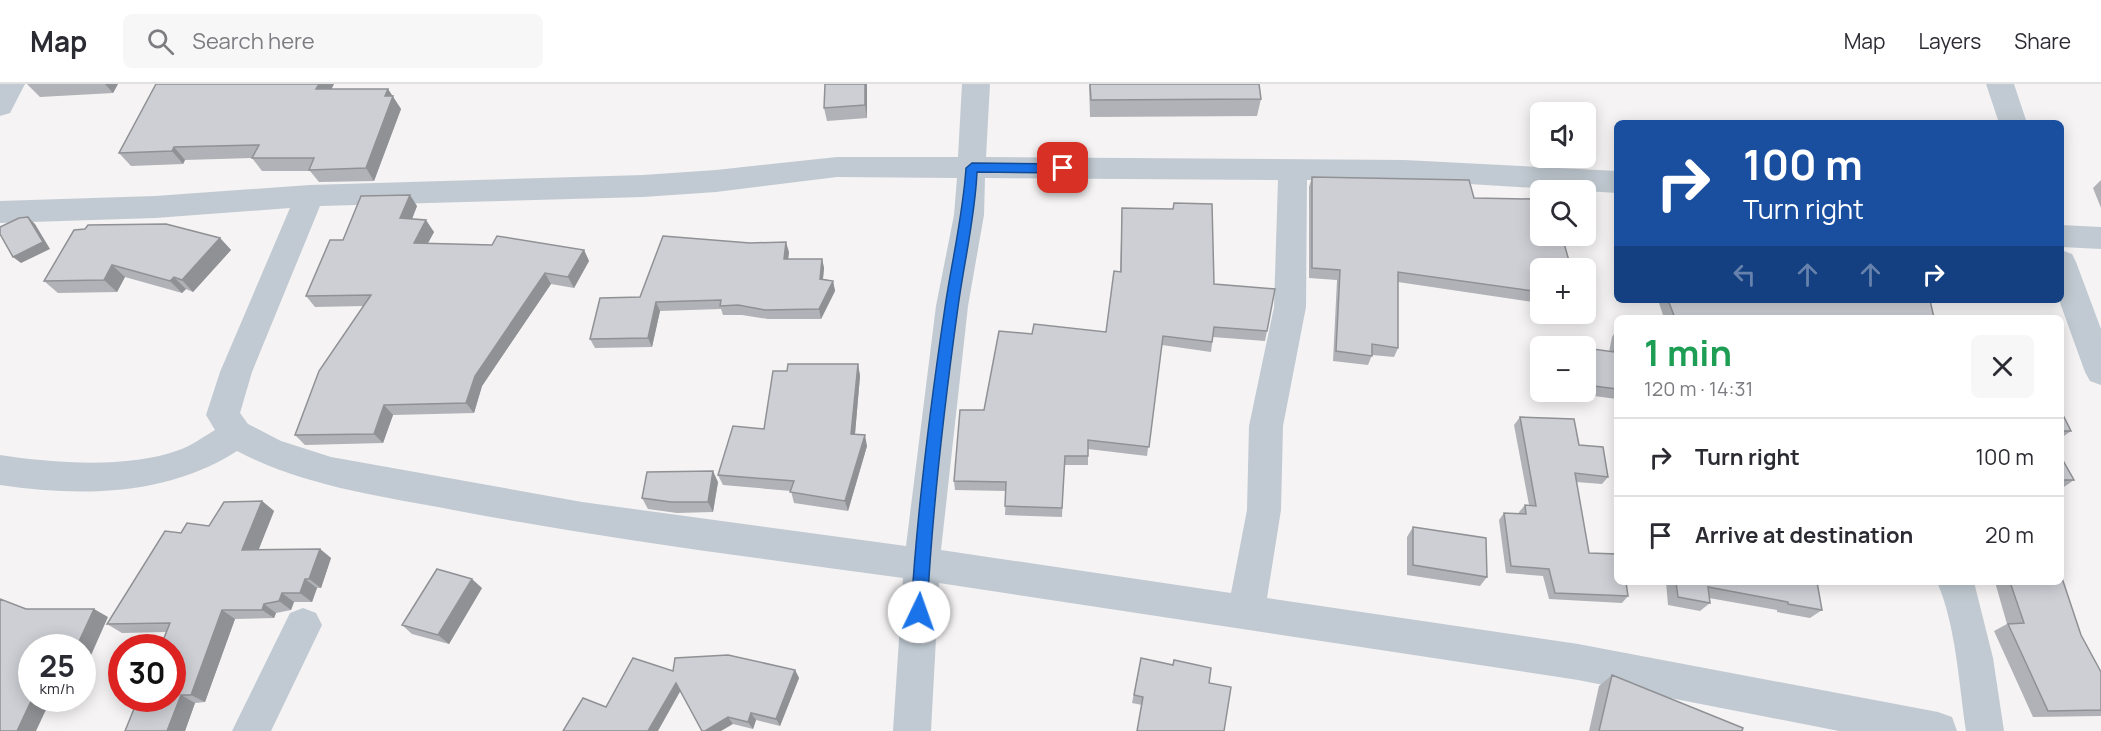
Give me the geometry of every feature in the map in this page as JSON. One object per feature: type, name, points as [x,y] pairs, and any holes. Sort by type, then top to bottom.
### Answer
[{"type":"street","points":[[0,106],[11,84]]},
{"type":"street","points":[[912,731],[922,564],[952,306],[969,215],[976,84]]},
{"type":"street","points":[[2000,84],[2012,120]]},
{"type":"street","points":[[0,212],[154,207],[310,196],[643,186],[716,181],[837,167],[1404,171],[1614,182]]},
{"type":"street","points":[[1246,613],[1264,510],[1266,426],[1290,307],[1293,237],[1292,170]]},
{"type":"street","points":[[310,196],[236,372],[222,416],[236,434],[271,452],[331,472],[582,518],[922,564],[1578,662],[1811,718],[1938,731]]},
{"type":"street","points":[[2064,236],[2101,238]]},
{"type":"street","points":[[2064,270],[2101,372]]},
{"type":"street","points":[[0,470],[62,475],[147,472],[182,465],[236,434]]},
{"type":"street","points":[[1956,585],[1974,658],[1985,731]]},
{"type":"street","points":[[251,731],[303,625]]},
{"type":"building","points":[[156,84],[319,84],[316,89],[388,89],[385,96],[393,96],[366,168],[309,170],[314,158],[252,158],[259,145],[174,147],[172,151],[119,153]]},
{"type":"building","points":[[825,84],[865,84],[865,105],[824,108]]},
{"type":"building","points":[[1090,84],[1259,84],[1261,99],[1091,100]]},
{"type":"building","points":[[1312,177],[1469,180],[1474,198],[1530,199],[1530,246],[1565,246],[1568,258],[1530,258],[1530,291],[1398,272],[1398,348],[1372,344],[1372,356],[1336,351],[1340,270],[1312,268]]},
{"type":"building","points":[[410,195],[400,218],[426,220],[414,243],[492,245],[497,236],[584,250],[568,277],[545,273],[475,376],[466,403],[384,405],[374,434],[295,435],[319,371],[371,295],[306,296],[330,240],[343,240],[361,196]]},
{"type":"building","points":[[1174,203],[1212,204],[1214,284],[1275,289],[1267,331],[1214,327],[1212,342],[1163,336],[1149,447],[1088,440],[1088,456],[1065,456],[1062,508],[1005,506],[1006,482],[954,481],[960,410],[984,410],[999,331],[1032,334],[1034,324],[1106,332],[1114,271],[1121,272],[1122,208],[1173,209]]},
{"type":"building","points":[[28,217],[43,242],[13,257],[0,234],[0,227],[19,218]]},
{"type":"building","points":[[166,224],[220,238],[182,280],[174,277],[170,281],[112,265],[104,280],[44,281],[74,230],[85,229],[88,225]]},
{"type":"building","points":[[663,236],[750,243],[786,242],[784,259],[822,259],[820,279],[833,281],[819,309],[765,310],[738,305],[720,306],[721,300],[656,302],[648,338],[590,339],[600,298],[640,297]]},
{"type":"building","points":[[1669,303],[1931,303],[1933,315],[1674,315]]},
{"type":"building","points":[[1596,349],[1614,352],[1614,389],[1596,386]]},
{"type":"building","points":[[788,364],[858,364],[851,434],[865,435],[845,501],[790,492],[794,481],[718,475],[733,426],[764,429],[773,371],[787,371]]},
{"type":"building","points":[[1520,417],[1574,419],[1579,445],[1603,447],[1608,477],[1575,473],[1589,553],[1614,554],[1614,585],[1626,585],[1628,596],[1555,593],[1549,569],[1511,566],[1504,513],[1526,514],[1525,505],[1536,506]]},
{"type":"building","points":[[2064,417],[2071,431],[2064,431]]},
{"type":"building","points":[[2064,462],[2074,480],[2064,480]]},
{"type":"building","points":[[713,471],[708,502],[671,502],[642,498],[647,472]]},
{"type":"building","points":[[262,501],[242,550],[320,549],[309,579],[305,579],[300,593],[282,593],[279,601],[264,604],[262,610],[222,610],[191,695],[186,695],[186,634],[166,634],[170,623],[107,624],[165,531],[181,533],[187,523],[209,526],[224,502]]},
{"type":"building","points":[[1413,527],[1486,538],[1487,577],[1413,565]]},
{"type":"building","points":[[437,569],[472,579],[438,635],[402,625]]},
{"type":"building","points":[[2064,584],[2081,635],[2101,672],[2101,710],[2048,711],[2008,624],[2024,623],[2011,585]]},
{"type":"building","points":[[1676,585],[1818,585],[1822,610],[1708,587],[1710,603],[1678,597]]},
{"type":"building","points":[[0,599],[26,609],[94,609],[82,634],[18,634],[18,712],[26,712],[17,731],[0,731]]},
{"type":"building","points":[[728,655],[795,670],[776,719],[751,713],[748,722],[728,717],[702,731],[676,683],[648,731],[563,731],[583,698],[606,707],[633,658],[673,671],[675,658]]},
{"type":"building","points":[[1141,658],[1173,665],[1174,660],[1211,668],[1209,683],[1231,687],[1224,731],[1137,731],[1143,697],[1134,695]]},
{"type":"building","points":[[1612,675],[1743,728],[1742,731],[1599,731]]},
{"type":"building","points":[[133,712],[174,712],[167,731],[125,731]]},
{"type":"route","points":[[919,612],[922,564],[952,306],[969,215],[972,168],[1063,168]]}]
